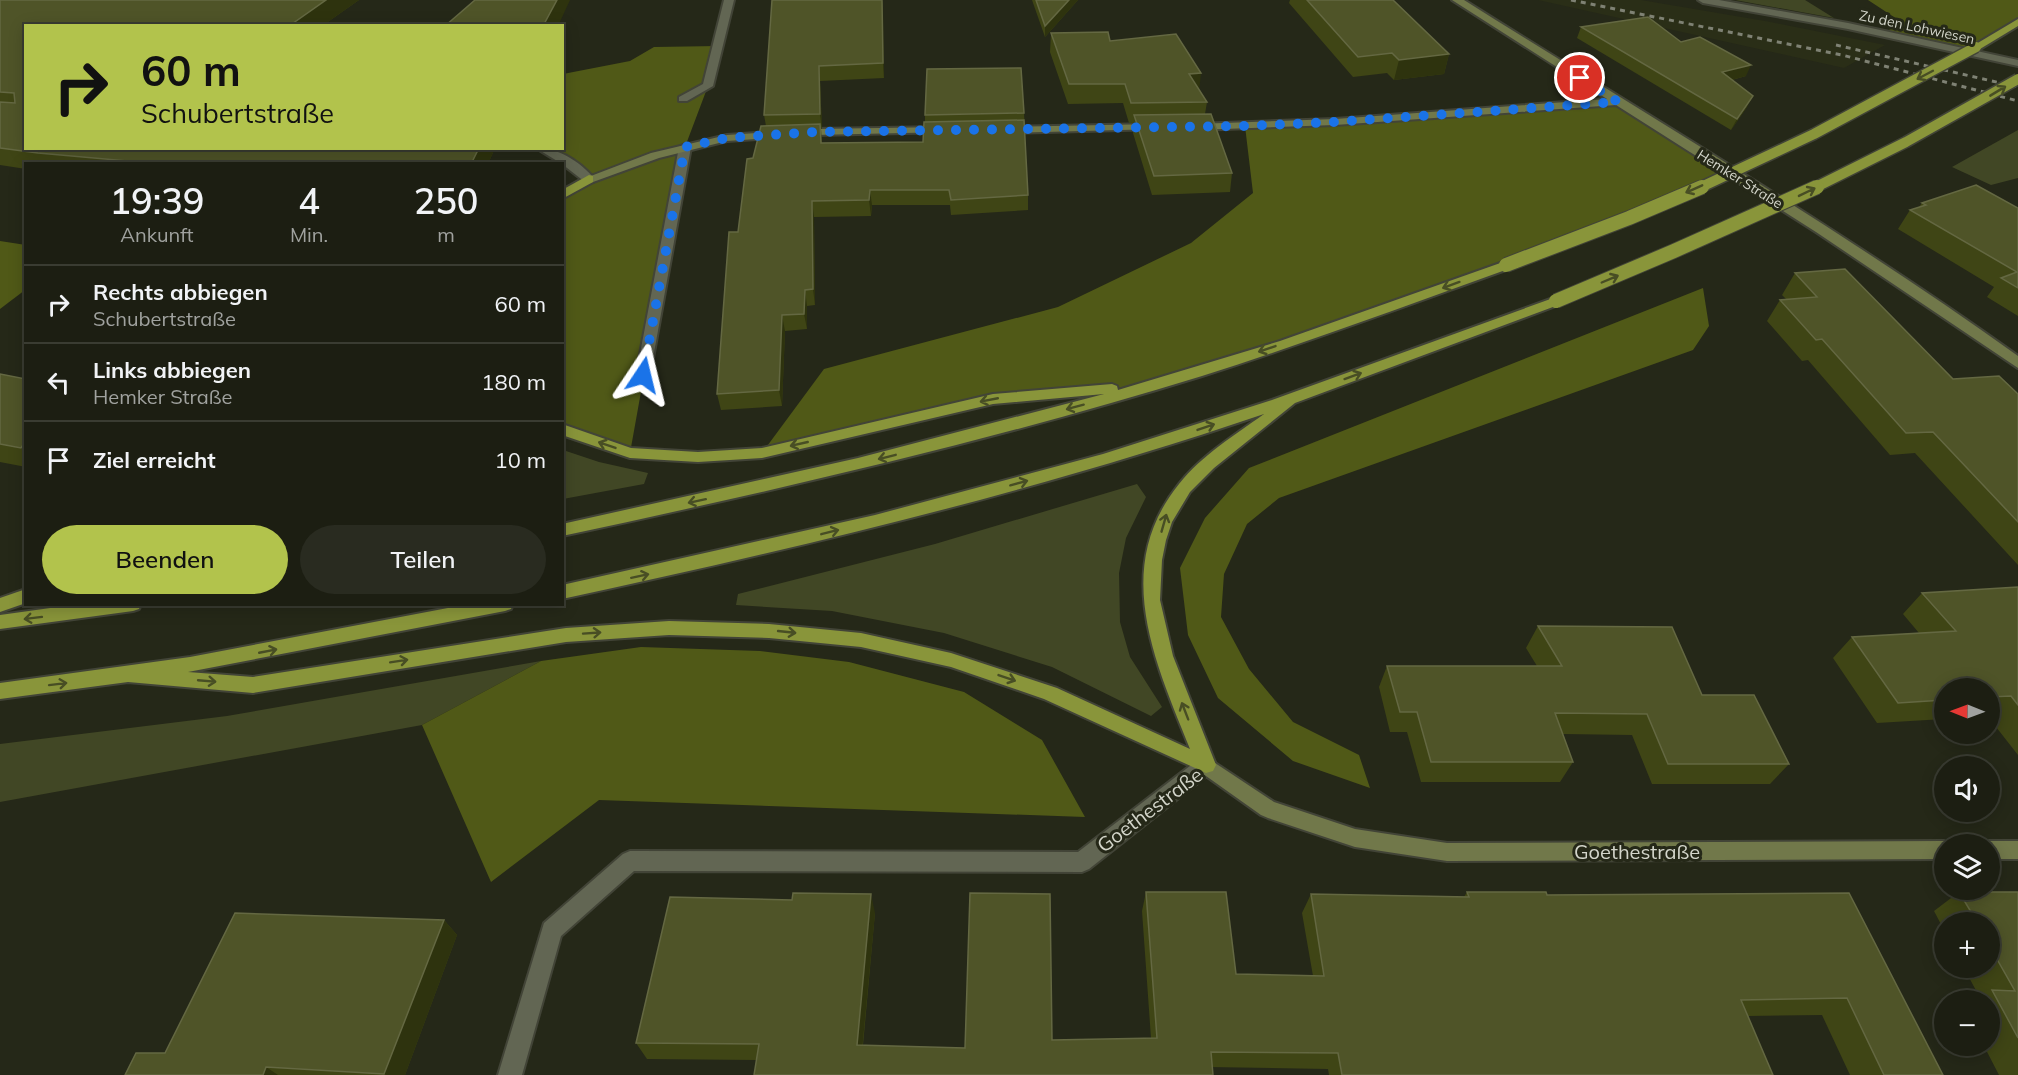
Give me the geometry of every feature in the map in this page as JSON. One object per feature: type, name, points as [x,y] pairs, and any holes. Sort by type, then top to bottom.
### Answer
[{"type":"highway","points":[[564,530],[853,465],[1152,386],[1320,331],[1506,265],[1647,210],[1755,162],[1843,119],[2018,22]]},
{"type":"highway","points":[[564,592],[709,562],[1016,484],[1183,435],[1298,396],[1556,301],[1697,242],[1808,191],[1966,110],[2018,79]]},
{"type":"highway","points":[[564,194],[590,179]]},
{"type":"highway","points":[[564,430],[630,453],[698,457],[762,453],[993,399],[1152,386]]},
{"type":"highway","points":[[1206,765],[1173,679],[1154,619],[1152,566],[1167,512],[1197,474],[1298,396]]},
{"type":"highway","points":[[0,605],[24,597]]},
{"type":"highway","points":[[0,622],[118,606]]},
{"type":"highway","points":[[0,691],[253,654],[495,606]]},
{"type":"highway","points":[[127,674],[253,685],[566,635],[669,628],[769,631],[861,640],[951,660],[1050,693],[1206,765]]},
{"type":"main road","name":"Hemker Straße","points":[[1457,0],[1820,229],[1959,320],[2018,363]]},
{"type":"main road","points":[[994,130],[1335,122],[1618,102]]},
{"type":"main road","points":[[590,179],[619,167],[685,147],[727,138],[958,130]]},
{"type":"main road","name":"Goethestraße","points":[[1206,765],[1268,809],[1355,838],[1447,852],[1934,850]]},
{"type":"main road","points":[[2000,850],[2018,850]]},
{"type":"street","points":[[683,99],[708,86],[729,0]]},
{"type":"street","name":"Zu den Lohwiesen","points":[[1703,0],[1848,26],[2018,63]]},
{"type":"street","points":[[643,375],[685,147]]},
{"type":"street","points":[[546,150],[559,156],[590,179]]},
{"type":"street","name":"Goethestraße","points":[[510,1075],[552,930],[630,861],[1082,862],[1206,765]]},
{"type":"shaded area","points":[[1538,0],[1641,0],[1765,21],[1885,45],[1844,68]]},
{"type":"shaded area","points":[[1735,0],[1805,0],[1834,18]]},
{"type":"shaded area","points":[[2018,130],[2018,178],[1991,185],[1952,167]]},
{"type":"shaded area","points":[[564,450],[599,462],[648,473],[644,484],[564,499]]},
{"type":"shaded area","points":[[1137,484],[1146,497],[1126,538],[1119,573],[1120,622],[1130,657],[1162,707],[1151,716],[1052,667],[944,633],[832,611],[736,605],[738,594],[935,544]]},
{"type":"shaded area","points":[[541,661],[422,725],[0,802],[0,744],[227,716]]},
{"type":"green space","points":[[1868,0],[2018,0],[2018,24],[1966,53],[1884,34],[1900,21]]},
{"type":"green space","points":[[718,46],[708,86],[685,147],[630,453],[564,429],[564,194],[589,179],[543,150],[564,150],[564,74],[630,61],[654,47]]},
{"type":"green space","points":[[1618,102],[1731,173],[1506,265],[1152,386],[993,399],[762,453],[824,369],[1058,307],[1191,243],[1253,193],[1245,126]]},
{"type":"green space","points":[[0,241],[24,245],[24,291],[0,309]]},
{"type":"green space","points":[[1703,288],[1709,326],[1693,350],[1279,498],[1247,524],[1224,574],[1221,617],[1249,669],[1293,722],[1359,755],[1370,788],[1293,761],[1218,698],[1188,635],[1180,568],[1205,518],[1249,468]]},
{"type":"green space","points":[[641,647],[760,651],[849,662],[964,692],[1042,740],[1085,817],[599,800],[491,882],[422,725],[541,661]]},
{"type":"building","points":[[0,0],[326,0],[292,24],[24,24],[24,150],[478,150],[472,162],[139,162],[38,153],[0,148],[0,102],[15,103],[14,93],[0,92]]},
{"type":"building","points":[[475,0],[557,0],[544,24],[447,24]]},
{"type":"building","points":[[772,0],[882,0],[883,63],[819,66],[820,114],[764,115]]},
{"type":"building","points":[[1036,0],[1069,0],[1045,26]]},
{"type":"building","points":[[1307,0],[1393,0],[1449,54],[1399,60],[1392,53],[1358,57]]},
{"type":"building","points":[[1648,17],[1681,42],[1700,37],[1751,65],[1722,72],[1753,96],[1737,119],[1581,27]]},
{"type":"building","points":[[1108,32],[1110,41],[1176,34],[1201,73],[1189,74],[1207,102],[1131,103],[1125,84],[1069,84],[1051,33]]},
{"type":"building","points":[[1021,68],[1024,113],[925,115],[927,69]]},
{"type":"building","points":[[1211,114],[1232,173],[1154,176],[1134,115]]},
{"type":"building","points":[[1024,120],[1028,195],[951,200],[949,190],[870,190],[869,200],[812,201],[813,289],[805,290],[804,314],[782,315],[779,390],[717,394],[729,232],[738,232],[747,159],[753,158],[761,126],[820,124],[821,143],[923,142],[924,122]]},
{"type":"building","points":[[1976,185],[2018,208],[2018,288],[2001,278],[2017,272],[1910,210],[1926,205],[1922,203]]},
{"type":"building","points":[[1845,269],[1953,379],[1999,376],[2018,394],[2018,522],[1933,432],[1906,433],[1822,339],[1816,340],[1780,300],[1817,297],[1795,273]]},
{"type":"building","points":[[0,374],[24,379],[24,445],[21,448],[0,444]]},
{"type":"building","points":[[2018,587],[2018,705],[2011,696],[2000,696],[2000,678],[1934,678],[1934,701],[1898,703],[1852,637],[1956,631],[1922,593]]},
{"type":"building","points":[[1538,626],[1672,627],[1702,695],[1754,695],[1789,764],[1668,764],[1647,714],[1555,713],[1573,762],[1431,762],[1417,712],[1400,712],[1387,666],[1562,666]]},
{"type":"building","points":[[1146,892],[1226,892],[1236,974],[1324,976],[1311,894],[1469,897],[1467,892],[1546,892],[1547,895],[1849,893],[1943,1075],[1884,1075],[1847,998],[1741,1000],[1773,1075],[1342,1075],[1338,1053],[1211,1052],[1213,1075],[754,1075],[759,1044],[636,1043],[670,897],[792,900],[793,893],[871,894],[857,1045],[965,1048],[970,893],[1050,894],[1052,1040],[1157,1038]]},
{"type":"building","points":[[2000,892],[2018,892],[2018,1038],[2000,1005],[2000,990],[2015,991],[2000,964],[2000,912],[1971,912],[1964,900],[2000,900]]},
{"type":"building","points":[[235,913],[444,920],[384,1074],[266,1067],[263,1075],[125,1075],[136,1053],[165,1053]]},
{"type":"railway","points":[[1571,0],[1842,55],[2018,101]]},
{"type":"railway","points":[[1836,45],[2018,87]]},
{"type":"route","points":[[643,375],[685,147],[727,138],[814,132],[1245,126],[1618,102],[1580,78]]}]
